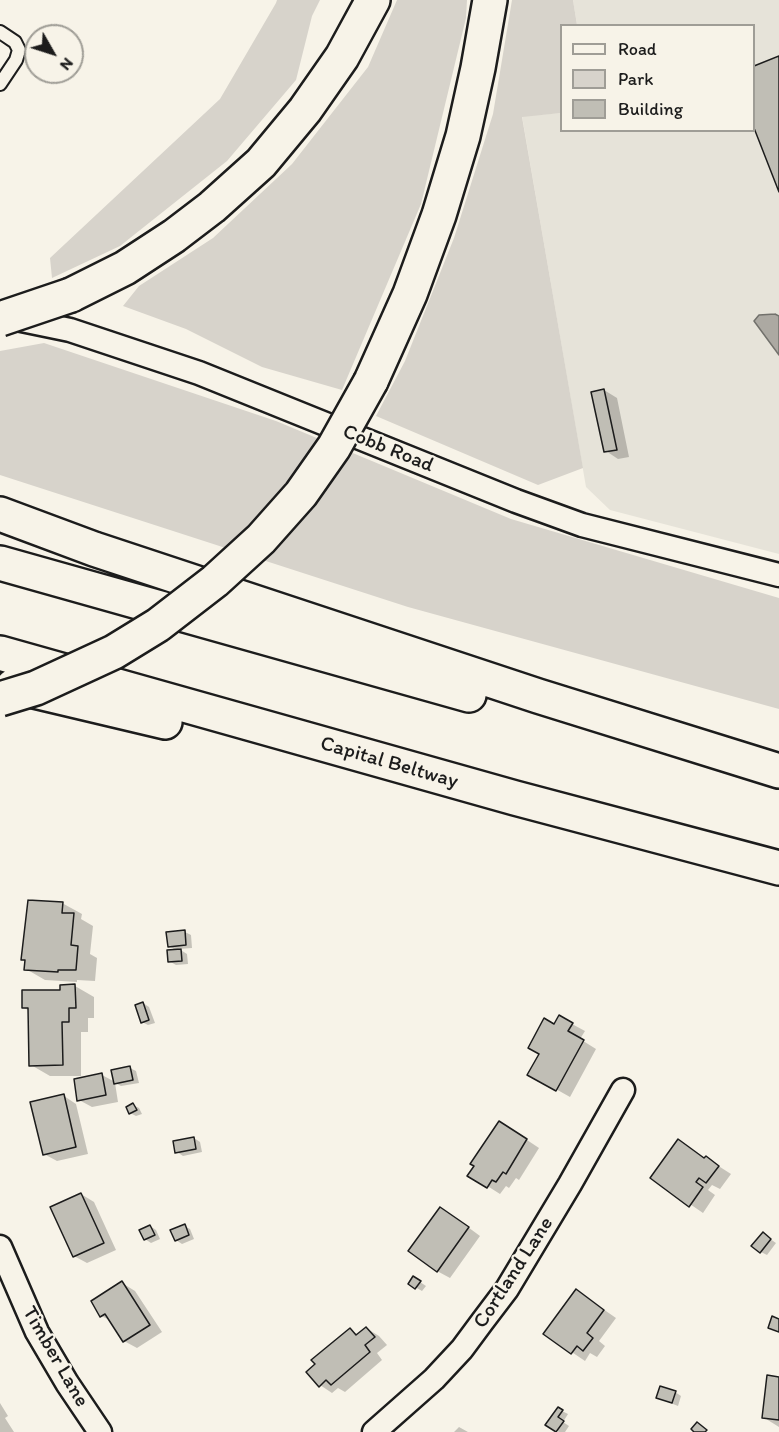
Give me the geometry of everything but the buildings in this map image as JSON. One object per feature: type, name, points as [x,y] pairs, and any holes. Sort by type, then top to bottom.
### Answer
[{"type":"highway","points":[[0,317],[71,295],[125,268],[174,236],[212,207],[261,163],[305,110],[342,57],[373,0]]},
{"type":"highway","points":[[0,699],[36,688],[114,652],[158,625],[215,581],[261,539],[301,494],[334,447],[371,381],[410,294],[439,215],[463,136],[490,0]]},
{"type":"highway","points":[[0,514],[117,556],[538,696],[779,771]]},
{"type":"highway","points":[[0,563],[528,711],[779,777]]},
{"type":"highway","name":"Capital Beltway","points":[[0,653],[515,798],[779,868]]},
{"type":"highway","points":[[0,683],[179,725],[515,798]]},
{"type":"street","name":"Cobb Road","points":[[0,317],[70,330],[199,372],[506,497],[582,525],[779,575]]},
{"type":"street","name":"Cortland Lane","points":[[374,1432],[434,1378],[462,1349],[489,1314],[507,1289],[570,1184],[622,1090]]},
{"type":"street","name":"Timber Lane","points":[[0,1247],[37,1332],[67,1383],[100,1432]]},
{"type":"lane","points":[[0,32],[15,42],[19,50],[16,60],[0,84]]},
{"type":"shaded area","points":[[573,0],[779,0],[779,554],[610,510],[586,487],[522,116],[560,113],[560,132],[755,132],[755,24],[577,24]]},
{"type":"shaded area","points":[[759,315],[779,316],[779,355],[754,321]]},
{"type":"green space","points":[[277,0],[320,0],[312,16],[296,80],[227,161],[120,246],[52,278],[50,258],[220,99]]},
{"type":"green space","points":[[397,0],[467,0],[466,18],[421,204],[342,390],[262,367],[186,329],[123,306],[139,286],[213,238],[292,164],[368,67]]},
{"type":"green space","points":[[512,0],[573,0],[577,24],[560,24],[560,113],[522,117],[583,468],[538,485],[376,416],[405,361],[454,238],[493,114]]},
{"type":"green space","points":[[44,343],[276,421],[511,519],[779,598],[779,709],[408,607],[0,475],[0,351]]}]
